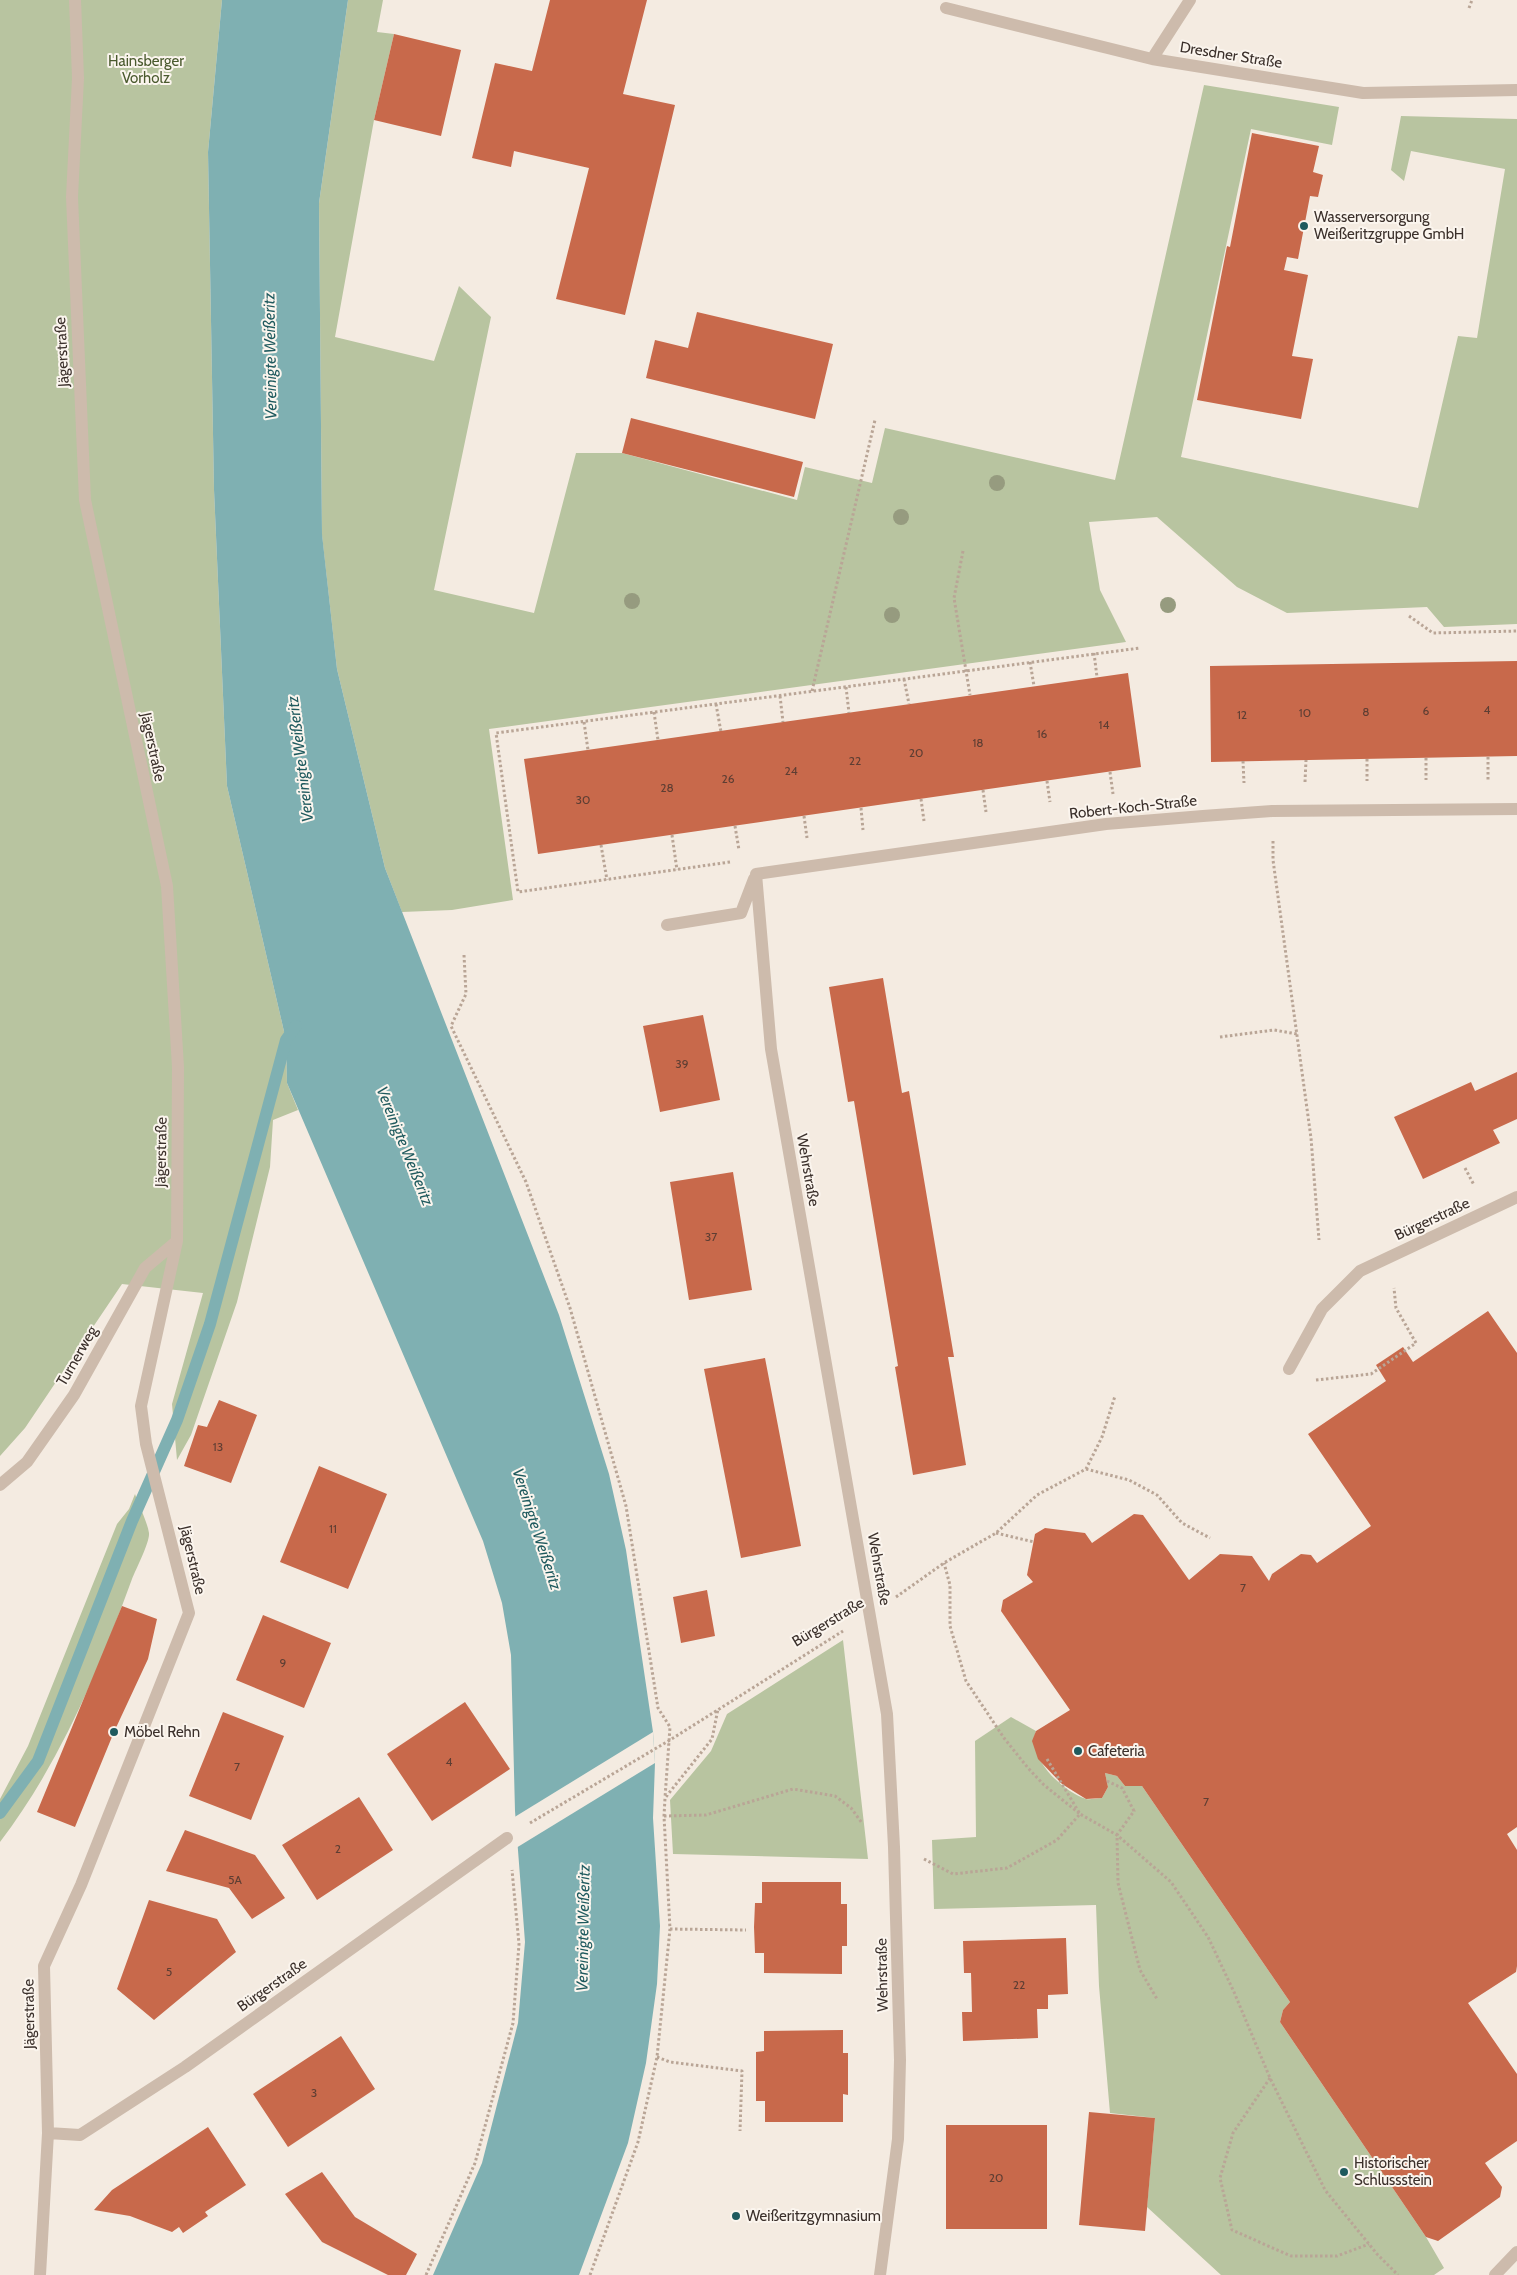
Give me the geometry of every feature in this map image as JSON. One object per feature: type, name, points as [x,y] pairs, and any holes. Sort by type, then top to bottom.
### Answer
[{"type":"street","name":"Jägerstraße","points":[[40,2275],[48,2133],[44,1966],[81,1886],[189,1613],[146,1444],[140,1406],[177,1240],[178,1067],[167,886],[85,500],[72,197],[78,78],[75,0]]},
{"type":"street","points":[[1152,59],[1190,0]]},
{"type":"street","name":"Dresdner Straße","points":[[946,8],[1152,59],[1363,93],[1517,90]]},
{"type":"street","name":"Robert-Koch-Straße","points":[[756,874],[1106,824],[1272,811],[1517,809]]},
{"type":"street","points":[[667,925],[741,913],[756,874]]},
{"type":"street","name":"Wehrstraße","points":[[756,874],[771,1049],[887,1714],[894,1847],[900,2060],[898,2129],[880,2275]]},
{"type":"street","name":"Bürgerstraße","points":[[1289,1369],[1322,1309],[1360,1271],[1517,1197]]},
{"type":"street","name":"Turnerweg","points":[[0,1486],[27,1462],[74,1395],[145,1268],[177,1240]]},
{"type":"street","name":"Bürgerstraße","points":[[48,2133],[80,2135],[184,2067],[507,1838]]},
{"type":"street","points":[[1495,2275],[1517,2252]]},
{"type":"path","points":[[1469,8],[1472,0]]},
{"type":"path","points":[[812,691],[875,420]]},
{"type":"path","points":[[963,551],[954,598],[970,695]]},
{"type":"path","points":[[1409,616],[1434,633],[1517,631]]},
{"type":"path","points":[[731,862],[518,892],[496,733],[1140,648]]},
{"type":"path","points":[[1094,653],[1097,677]]},
{"type":"path","points":[[1030,662],[1034,686]]},
{"type":"path","points":[[904,679],[909,704]]},
{"type":"path","points":[[846,687],[849,712]]},
{"type":"path","points":[[780,696],[783,722]]},
{"type":"path","points":[[716,704],[721,732]]},
{"type":"path","points":[[654,712],[658,740]]},
{"type":"path","points":[[584,722],[588,750]]},
{"type":"path","points":[[1488,757],[1488,790]]},
{"type":"path","points":[[1426,758],[1426,783]]},
{"type":"path","points":[[1367,759],[1367,784]]},
{"type":"path","points":[[1305,785],[1306,760]]},
{"type":"path","points":[[1243,761],[1244,786]]},
{"type":"path","points":[[1110,772],[1113,797]]},
{"type":"path","points":[[1047,781],[1050,806]]},
{"type":"path","points":[[982,790],[986,816]]},
{"type":"path","points":[[921,799],[925,825]]},
{"type":"path","points":[[861,808],[864,834]]},
{"type":"path","points":[[1272,811],[1273,860],[1311,1138],[1319,1240]]},
{"type":"path","points":[[804,816],[808,842]]},
{"type":"path","points":[[735,826],[739,852]]},
{"type":"path","points":[[672,835],[676,870]]},
{"type":"path","points":[[601,845],[607,880]]},
{"type":"path","points":[[464,955],[466,994],[451,1026],[526,1182],[570,1308],[626,1506],[658,1708],[670,1727],[664,1816],[670,1929],[657,2057],[638,2142],[590,2275]]},
{"type":"path","points":[[1220,1037],[1274,1030],[1298,1034]]},
{"type":"path","points":[[1465,1168],[1474,1185]]},
{"type":"path","points":[[1310,1376],[1317,1380],[1371,1374],[1416,1344],[1396,1308],[1393,1282]]},
{"type":"path","points":[[1115,1396],[1102,1436],[1086,1469],[1129,1480],[1157,1495],[1182,1523],[1210,1538]]},
{"type":"path","name":"Bürgerstraße","points":[[529,1824],[871,1616],[944,1563],[996,1533],[1037,1495],[1086,1469]]},
{"type":"path","points":[[996,1533],[1034,1542]]},
{"type":"path","points":[[944,1563],[950,1585],[950,1626],[966,1680],[1004,1738],[1044,1785],[1080,1814],[1117,1835],[1171,1882],[1208,1937],[1234,1992],[1270,2078],[1324,2190],[1369,2244],[1398,2275]]},
{"type":"path","points":[[665,1798],[712,1739],[718,1709]]},
{"type":"path","points":[[1047,1760],[1080,1814]]},
{"type":"path","points":[[1107,1781],[1122,1788],[1134,1811],[1117,1835],[1118,1883],[1130,1938],[1140,1970],[1158,1999]]},
{"type":"path","points":[[664,1816],[706,1815],[793,1789],[835,1796],[851,1808],[874,1839],[953,1874],[1007,1868],[1057,1840],[1080,1814]]},
{"type":"path","points":[[426,2275],[475,2163],[513,2023],[519,1944],[507,1838]]},
{"type":"path","points":[[670,1929],[746,1930]]},
{"type":"path","points":[[657,2057],[670,2062],[742,2070],[740,2131]]},
{"type":"path","points":[[1270,2078],[1233,2133],[1220,2178],[1232,2230],[1291,2256],[1337,2256],[1369,2244]]},
{"type":"green space","name":"Hainsberger Vorholz","points":[[0,0],[222,0],[208,152],[214,490],[227,786],[286,1040],[287,1083],[298,1110],[273,1120],[270,1167],[237,1302],[191,1435],[177,1460],[172,1404],[203,1293],[122,1284],[25,1428],[0,1456]]},
{"type":"green space","points":[[348,0],[383,0],[377,32],[394,34],[374,120],[335,337],[434,361],[459,286],[491,317],[434,590],[534,613],[576,453],[622,453],[797,500],[805,467],[872,483],[885,428],[1115,480],[1204,85],[1339,107],[1332,145],[1251,129],[1181,457],[1418,508],[1458,336],[1477,338],[1505,169],[1411,151],[1404,181],[1391,170],[1401,116],[1517,119],[1517,624],[1444,627],[1427,607],[1287,613],[1237,587],[1157,517],[1089,522],[1100,590],[1126,642],[489,729],[513,900],[452,910],[402,912],[385,868],[337,669],[322,535],[319,203]]},
{"type":"green space","points":[[135,1494],[149,1533],[145,1549],[76,1716],[41,1781],[22,1812],[0,1842],[0,1799],[28,1746],[117,1524],[129,1509]]},
{"type":"green space","points":[[843,1640],[868,1859],[673,1854],[670,1800],[711,1751],[727,1714]]},
{"type":"green space","points":[[1011,1717],[1036,1731],[1034,1741],[1041,1762],[1057,1781],[1077,1795],[1088,1799],[1102,1798],[1108,1787],[1105,1773],[1117,1776],[1125,1786],[1142,1786],[1290,2002],[1283,2010],[1280,2022],[1426,2237],[1444,2268],[1434,2275],[1221,2275],[1147,2207],[1155,2118],[1110,2113],[1099,1986],[1096,1905],[934,1909],[932,1840],[976,1837],[975,1741]]},
{"type":"water","name":"Vereinigte Weißeritz","points":[[222,0],[348,0],[319,203],[322,534],[337,669],[385,868],[559,1315],[609,1474],[626,1550],[653,1732],[655,1763],[653,1818],[660,1926],[657,1984],[646,2063],[628,2143],[579,2275],[433,2275],[482,2163],[518,2023],[525,1942],[515,1811],[511,1655],[502,1603],[483,1541],[287,1083],[286,1040],[227,786],[214,490],[208,152]]},
{"type":"pier","points":[[653,1732],[655,1763],[516,1848],[513,1818]]},
{"type":"building","points":[[550,0],[647,0],[623,94],[675,105],[625,315],[556,299],[589,168],[514,151],[511,167],[472,158],[495,63],[532,71]]},
{"type":"building","points":[[394,34],[461,50],[441,136],[374,120]]},
{"type":"building","points":[[1252,133],[1319,146],[1313,172],[1323,175],[1318,197],[1310,196],[1298,259],[1287,257],[1284,270],[1308,275],[1292,356],[1313,359],[1301,419],[1197,400],[1227,246],[1230,247]]},
{"type":"building","points":[[697,312],[833,344],[815,419],[646,378],[655,340],[688,348]]},
{"type":"building","points":[[631,418],[803,462],[794,497],[622,453]]},
{"type":"building","points":[[1517,661],[1517,756],[1211,762],[1210,666]]},
{"type":"building","points":[[1128,673],[1141,767],[538,854],[524,759]]},
{"type":"building","points":[[883,978],[902,1093],[909,1091],[954,1357],[948,1357],[966,1465],[913,1475],[895,1367],[898,1366],[854,1101],[848,1102],[829,987]]},
{"type":"building","points":[[703,1015],[720,1100],[660,1112],[643,1026]]},
{"type":"building","points":[[1517,1072],[1517,1119],[1493,1130],[1500,1143],[1423,1179],[1394,1117],[1471,1082],[1475,1091]]},
{"type":"building","points":[[733,1172],[752,1290],[689,1300],[670,1182]]},
{"type":"building","points":[[1488,1311],[1517,1353],[1517,1827],[1507,1834],[1517,1850],[1517,1966],[1516,1972],[1468,2003],[1517,2074],[1517,2141],[1485,2163],[1502,2187],[1500,2197],[1438,2241],[1426,2237],[1280,2022],[1283,2010],[1290,2002],[1142,1786],[1125,1786],[1117,1776],[1105,1773],[1108,1787],[1102,1798],[1086,1799],[1062,1784],[1038,1759],[1032,1741],[1036,1731],[1070,1710],[1001,1611],[1003,1600],[1033,1582],[1027,1575],[1035,1534],[1045,1528],[1085,1533],[1092,1543],[1134,1514],[1143,1515],[1189,1580],[1220,1554],[1252,1556],[1269,1581],[1272,1574],[1301,1554],[1311,1555],[1317,1563],[1371,1526],[1308,1434],[1386,1381],[1376,1365],[1403,1347],[1413,1362]]},
{"type":"building","points":[[765,1358],[801,1546],[741,1558],[704,1369]]},
{"type":"building","points":[[219,1400],[257,1415],[231,1483],[184,1466],[198,1425],[207,1427]]},
{"type":"building","points":[[319,1466],[387,1494],[348,1589],[280,1562]]},
{"type":"building","points":[[707,1590],[715,1636],[681,1643],[673,1597]]},
{"type":"building","points":[[122,1606],[157,1619],[148,1659],[114,1732],[75,1827],[37,1812]]},
{"type":"building","points":[[263,1615],[331,1643],[304,1708],[236,1680]]},
{"type":"building","points":[[465,1702],[510,1769],[432,1821],[387,1754]]},
{"type":"building","points":[[223,1712],[284,1736],[251,1820],[189,1796]]},
{"type":"building","points":[[359,1797],[393,1850],[317,1900],[282,1845]]},
{"type":"building","points":[[185,1830],[255,1855],[285,1898],[252,1919],[229,1888],[166,1871]]},
{"type":"building","points":[[762,1882],[841,1882],[841,1904],[847,1904],[847,1946],[842,1946],[842,1974],[764,1973],[764,1953],[755,1953],[754,1927],[755,1903],[762,1903]]},
{"type":"building","points":[[149,1900],[217,1919],[236,1952],[154,2020],[117,1989]]},
{"type":"building","points":[[1066,1938],[1068,1994],[1048,1995],[1048,2009],[1037,2009],[1038,2038],[963,2041],[962,2012],[972,2012],[971,1973],[964,1973],[963,1941]]},
{"type":"building","points":[[843,2030],[843,2053],[848,2053],[848,2095],[843,2094],[843,2122],[765,2122],[765,2101],[756,2101],[756,2052],[764,2051],[764,2031]]},
{"type":"building","points":[[341,2036],[375,2089],[288,2147],[253,2094]]},
{"type":"building","points":[[1089,2112],[1155,2118],[1145,2231],[1079,2225]]},
{"type":"building","points":[[946,2125],[1047,2125],[1047,2229],[946,2229]]},
{"type":"building","points":[[208,2127],[246,2185],[205,2212],[208,2216],[183,2233],[179,2227],[172,2232],[130,2216],[94,2210],[112,2190]]},
{"type":"building","points":[[322,2172],[355,2217],[417,2254],[406,2275],[388,2275],[322,2242],[285,2194]]},
{"type":"waterway","points":[[0,1813],[38,1761],[132,1521],[177,1420],[210,1324],[286,1040],[296,1026]]},
{"type":"place","name":"Wasserversorgung Weißeritzgruppe GmbH","points":[[1304,226]]},
{"type":"place","name":"Möbel Rehn","points":[[114,1732]]},
{"type":"place","name":"Cafeteria","points":[[1078,1751]]},
{"type":"place","name":"Historischer Schlussstein","points":[[1344,2172]]},
{"type":"place","name":"Weißeritzgymnasium","points":[[736,2216]]}]
